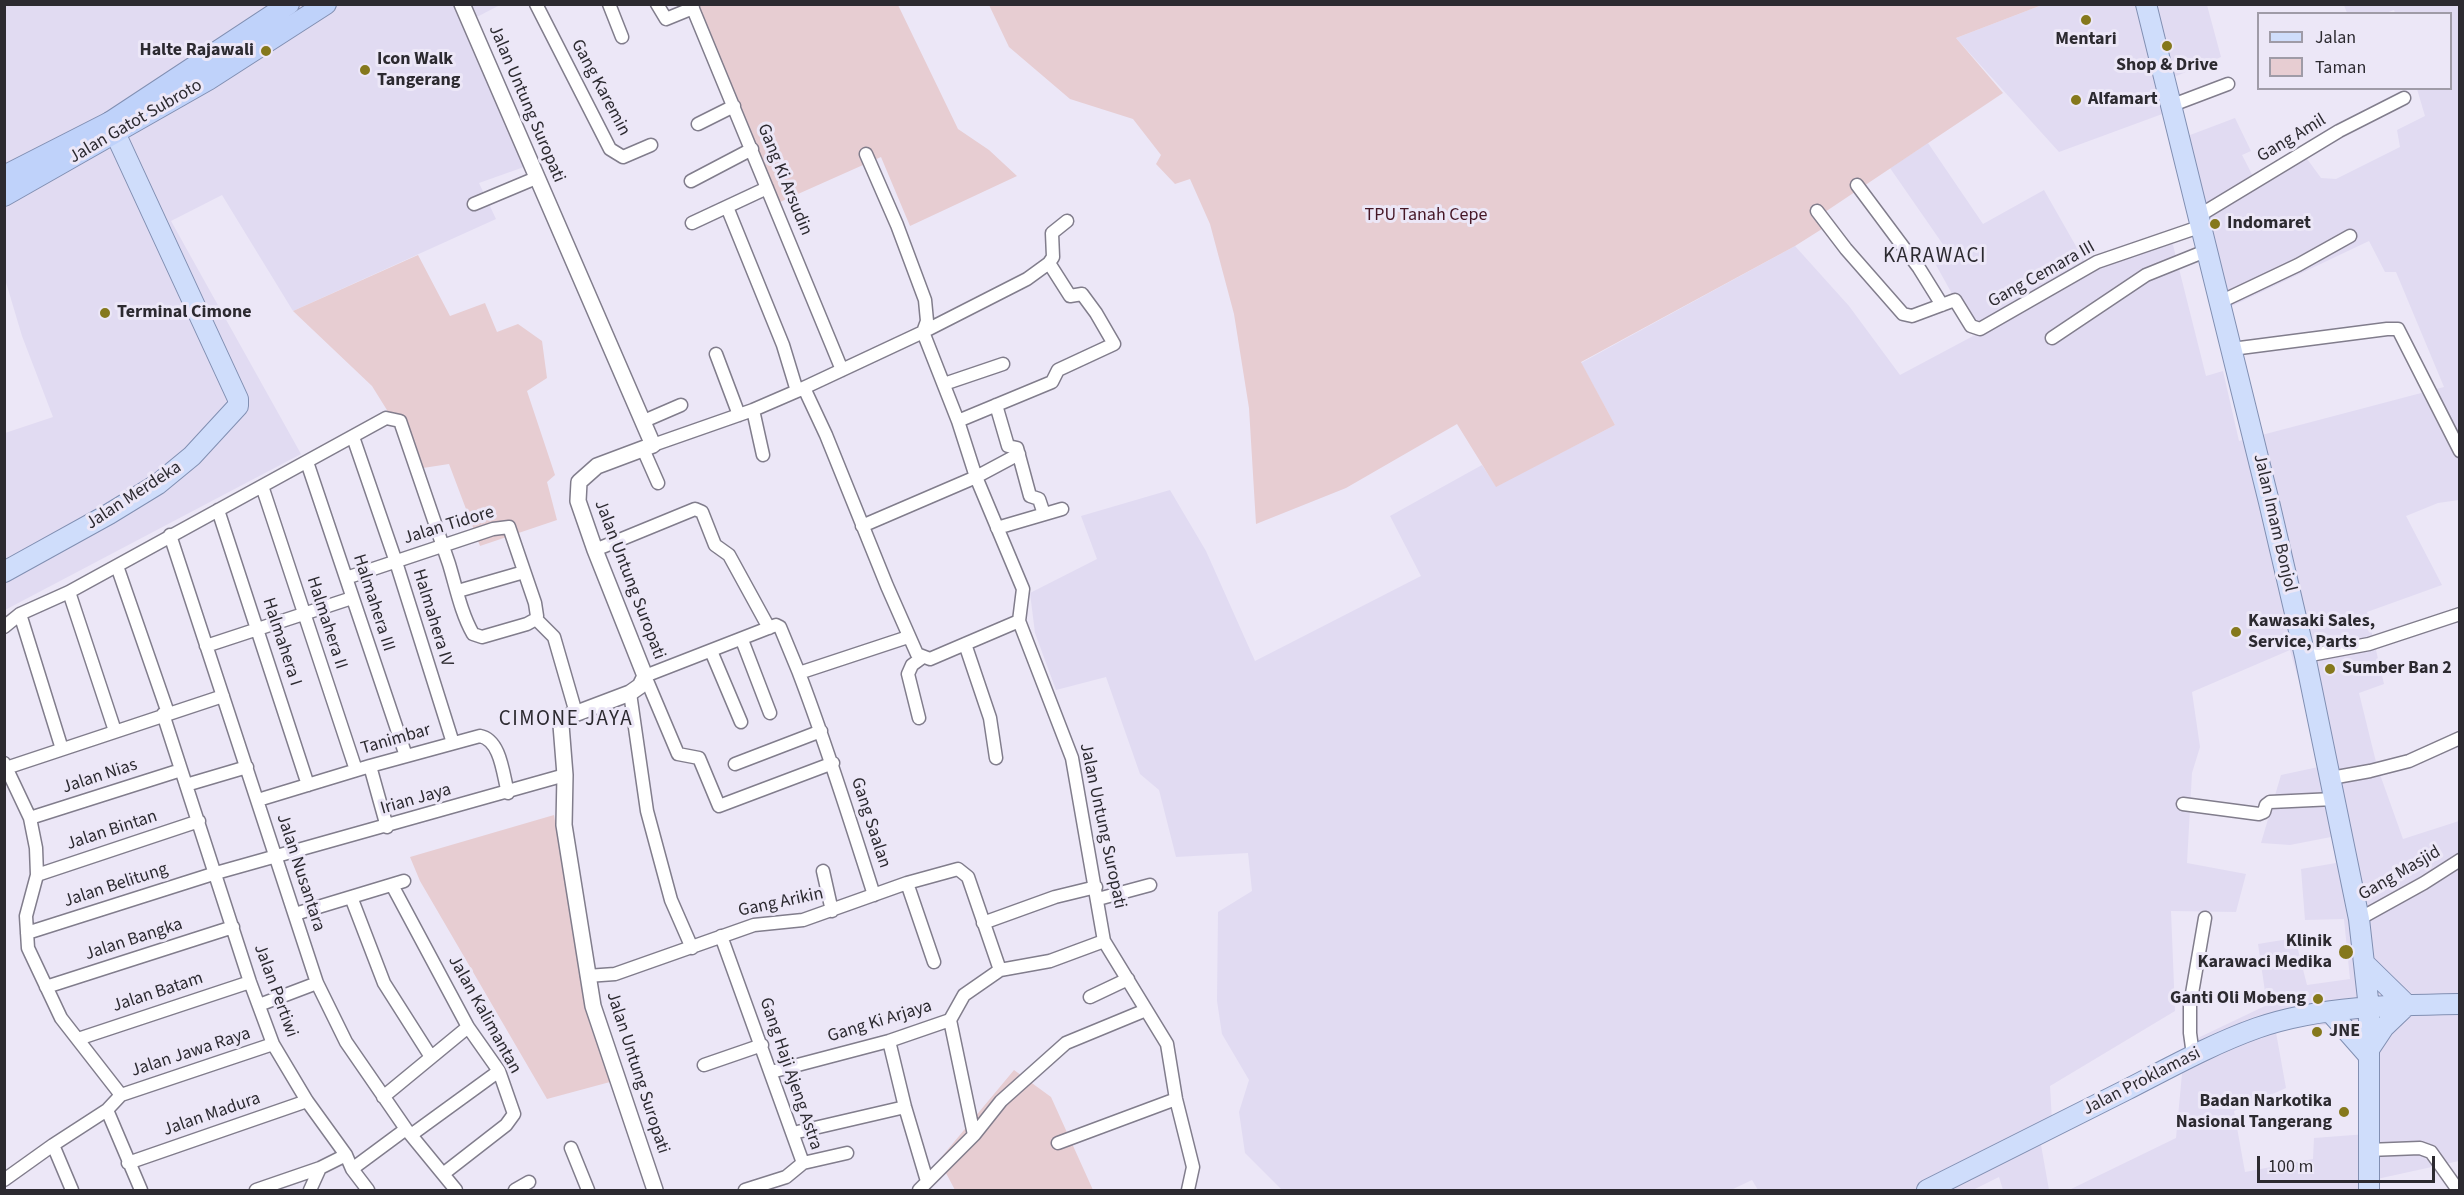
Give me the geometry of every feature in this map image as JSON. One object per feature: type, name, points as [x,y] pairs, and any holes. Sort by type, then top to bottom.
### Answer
[{"type":"highway","points":[[4,176],[113,128],[289,4]]},
{"type":"highway","name":"Jalan Gatot Subroto","points":[[4,196],[113,128],[208,80],[326,4]]},
{"type":"main road","name":"Jalan Imam Bonjol","points":[[2147,5],[2305,656],[2359,919],[2369,1008],[2369,1191]]},
{"type":"main road","name":"Jalan Merdeka","points":[[4,572],[158,484],[192,456],[238,406],[238,399],[113,128]]},
{"type":"main road","points":[[2331,1013],[2368,1053],[2384,1027],[2407,1005],[2364,963]]},
{"type":"main road","name":"Jalan Proklamasi","points":[[1928,1191],[2193,1055],[2257,1028],[2290,1019],[2369,1008],[2460,1004]]},
{"type":"street","name":"Jalan Untung Suropati","points":[[462,4],[644,421],[648,447],[597,466],[579,482],[578,501],[645,676],[640,686],[630,693],[564,718],[561,725],[565,775],[564,825],[593,1006],[655,1191]]},
{"type":"street","name":"Gang Karemin","points":[[536,4],[610,149],[623,157],[651,145]]},
{"type":"street","points":[[609,4],[622,37]]},
{"type":"street","points":[[657,4],[666,19],[692,6]]},
{"type":"street","name":"Gang Ki Arsudin","points":[[692,6],[842,370]]},
{"type":"street","points":[[2170,106],[2228,84]]},
{"type":"street","name":"Gang Amil","points":[[2201,220],[2339,131],[2404,98]]},
{"type":"street","points":[[698,124],[734,106]]},
{"type":"street","points":[[691,181],[752,149]]},
{"type":"street","points":[[866,154],[897,225],[925,300],[927,321],[923,332]]},
{"type":"street","points":[[474,204],[536,178]]},
{"type":"street","points":[[1817,211],[1846,249],[1903,314],[1912,316],[1942,305],[1919,268],[1857,185]]},
{"type":"street","points":[[692,223],[767,188]]},
{"type":"street","points":[[727,207],[801,389],[826,435],[916,654],[930,659],[1019,621]]},
{"type":"street","name":"Gang Cemara III","points":[[1942,305],[1955,300],[1971,326],[1980,329],[2097,262],[2201,220]]},
{"type":"street","points":[[658,483],[648,447],[753,410],[801,389],[923,332],[1027,279],[1049,263],[1053,257],[1052,233],[1067,221]]},
{"type":"street","points":[[2220,302],[2298,265],[2350,236]]},
{"type":"street","points":[[2052,338],[2146,275],[2208,250]]},
{"type":"street","points":[[958,421],[1052,382],[1058,370],[1114,344],[1082,294],[1070,296],[1049,263]]},
{"type":"street","points":[[2232,349],[2398,329],[2460,451]]},
{"type":"street","name":"Jalan Untung Suropati","points":[[923,332],[958,421],[976,477],[1023,589],[1019,621],[1072,758],[1104,941],[1167,1044],[1176,1099],[1193,1167],[1188,1191]]},
{"type":"street","points":[[716,354],[739,415]]},
{"type":"street","points":[[944,384],[1004,364]]},
{"type":"street","points":[[644,421],[681,405]]},
{"type":"street","points":[[996,405],[1008,446],[1016,447],[1031,497],[1039,499],[1044,514]]},
{"type":"street","points":[[753,410],[763,455]]},
{"type":"street","points":[[4,627],[20,614],[69,592],[386,418],[400,421],[473,634],[482,637],[536,619],[554,637],[576,713]]},
{"type":"street","name":"Halmahera IV","points":[[353,437],[396,562],[453,743]]},
{"type":"street","points":[[862,526],[976,477],[1018,454]]},
{"type":"street","name":"Halmahera III","points":[[307,462],[405,756]]},
{"type":"street","name":"Halmahera II","points":[[262,486],[356,770]]},
{"type":"street","points":[[595,550],[695,509],[702,512],[715,545],[729,555],[769,628],[645,676],[678,754],[699,758],[719,806],[833,763]]},
{"type":"street","points":[[997,528],[1062,509]]},
{"type":"street","name":"Halmahera I","points":[[218,510],[308,785]]},
{"type":"street","name":"Jalan Tidore","points":[[346,578],[494,529],[509,527],[535,603],[536,619]]},
{"type":"street","name":"Jalan Nusantara","points":[[170,535],[317,983],[346,1042],[383,1097],[456,1191]]},
{"type":"street","name":"Jalan Pertiwi","points":[[117,566],[250,982],[273,1044],[307,1101],[346,1155],[352,1169],[368,1191]]},
{"type":"street","points":[[458,591],[524,572]]},
{"type":"street","points":[[69,592],[115,731]]},
{"type":"street","points":[[206,646],[257,627],[352,598]]},
{"type":"street","points":[[20,614],[62,749]]},
{"type":"street","points":[[2305,656],[2368,644],[2460,615]]},
{"type":"street","name":"Gang Saalan","points":[[769,628],[776,625],[780,627],[799,673],[833,763],[837,783],[874,895]]},
{"type":"street","points":[[799,673],[908,637]]},
{"type":"street","points":[[742,640],[770,713]]},
{"type":"street","points":[[965,644],[990,718],[996,758]]},
{"type":"street","points":[[711,651],[741,722]]},
{"type":"street","points":[[919,717],[908,674],[912,665],[923,657]]},
{"type":"street","points":[[630,693],[647,811],[671,900],[692,948]]},
{"type":"street","points":[[121,1095],[61,1018],[28,948],[26,916],[37,874],[36,848],[30,818],[5,766],[223,696]]},
{"type":"street","points":[[735,764],[821,731]]},
{"type":"street","name":"Tanimbar","points":[[258,800],[480,736],[492,741],[496,747],[508,793]]},
{"type":"street","points":[[2331,778],[2409,761],[2460,738]]},
{"type":"street","points":[[370,766],[387,827]]},
{"type":"street","points":[[186,785],[247,767]]},
{"type":"street","name":"Jalan Nias","points":[[30,818],[181,770]]},
{"type":"street","name":"Irian Jaya","points":[[216,873],[387,827],[565,775]]},
{"type":"street","points":[[2183,804],[2259,814],[2264,812],[2266,805],[2270,802],[2334,799]]},
{"type":"street","name":"Jalan Bintan","points":[[37,874],[199,821]]},
{"type":"street","name":"Gang Masjid","points":[[2359,919],[2460,860]]},
{"type":"street","name":"Gang Arikin","points":[[587,976],[615,974],[754,925],[803,920],[907,883],[958,869],[968,876],[1000,970]]},
{"type":"street","points":[[822,871],[832,911]]},
{"type":"street","name":"Jalan Belitung","points":[[27,933],[216,873]]},
{"type":"street","name":"Jalan Kalimantan","points":[[351,897],[398,883],[468,1027],[499,1071],[514,1114],[506,1125],[443,1174]]},
{"type":"street","points":[[907,883],[934,962]]},
{"type":"street","points":[[983,923],[1055,897],[1150,885]]},
{"type":"street","points":[[295,914],[351,897],[384,983],[431,1057]]},
{"type":"street","points":[[2193,1055],[2190,1005],[2205,918]]},
{"type":"street","name":"Jalan Bangka","points":[[46,987],[233,927]]},
{"type":"street","name":"Gang Haji Ajeng Astra","points":[[721,936],[803,1163],[786,1177],[745,1191]]},
{"type":"street","points":[[950,1020],[964,995],[1000,970],[1050,961],[1104,941]]},
{"type":"street","points":[[1090,997],[1128,979]]},
{"type":"street","name":"Jalan Batam","points":[[78,1039],[250,982]]},
{"type":"street","points":[[259,1005],[317,983]]},
{"type":"street","points":[[923,1186],[974,1136],[1001,1101],[1066,1043],[1146,1010]]},
{"type":"street","name":"Gang Ki Arjaya","points":[[771,1072],[889,1041],[950,1020],[974,1136]]},
{"type":"street","points":[[383,1097],[468,1027]]},
{"type":"street","points":[[889,1041],[923,1186]]},
{"type":"street","name":"Jalan Jawa Raya","points":[[4,1180],[107,1110],[121,1095],[273,1044]]},
{"type":"street","points":[[704,1065],[762,1045]]},
{"type":"street","points":[[352,1169],[499,1071]]},
{"type":"street","points":[[1058,1143],[1176,1099]]},
{"type":"street","name":"Jalan Madura","points":[[128,1163],[307,1101]]},
{"type":"street","points":[[793,1133],[905,1107]]},
{"type":"street","points":[[107,1110],[141,1191]]},
{"type":"street","points":[[53,1145],[72,1191]]},
{"type":"street","points":[[571,1148],[588,1191]]},
{"type":"street","points":[[2368,1150],[2420,1148],[2431,1152],[2458,1191]]},
{"type":"street","points":[[803,1163],[848,1153]]},
{"type":"street","points":[[256,1191],[320,1168],[346,1155]]},
{"type":"street","points":[[310,1191],[320,1168]]},
{"type":"shaded area","points":[[5,5],[500,5],[469,21],[538,162],[479,183],[496,219],[293,311],[222,195],[171,221],[301,454],[5,610],[5,433],[53,417],[22,336],[5,279]]},
{"type":"shaded area","points":[[2042,5],[2207,5],[2221,57],[2174,77],[2184,106],[2059,152],[1956,38]]},
{"type":"shaded area","points":[[2344,5],[2459,5],[2459,500],[2438,503],[2406,516],[2442,585],[2367,612],[2384,684],[2359,693],[2377,766],[2403,839],[2459,821],[2459,1161],[2377,1179],[2377,1190],[2069,1190],[2176,1138],[2183,1063],[2200,1037],[2267,1005],[2258,944],[2295,938],[2307,985],[2350,979],[2344,919],[2305,920],[2301,869],[2336,863],[2331,837],[2290,845],[2261,843],[2281,775],[2323,766],[2290,650],[2192,692],[2200,747],[2192,773],[2187,863],[2246,874],[2236,912],[2171,911],[2175,1011],[2050,1086],[2052,1121],[2038,1128],[2049,1190],[2003,1190],[1999,1177],[1973,1190],[1758,1190],[1752,1180],[1731,1190],[1282,1190],[1245,1153],[1239,1112],[1249,1080],[1222,1034],[1217,1001],[1218,912],[1252,891],[1248,853],[1176,857],[1159,790],[1140,774],[1106,677],[1056,690],[1035,633],[1030,593],[1097,559],[1081,516],[1170,490],[1206,551],[1255,661],[1421,576],[1390,516],[1482,465],[1496,486],[1615,425],[1581,363],[1795,246],[1849,306],[1900,375],[1975,335],[1936,265],[1951,256],[1890,168],[1928,143],[1983,224],[2044,190],[2085,262],[2170,233],[2206,376],[2223,371],[2239,441],[2444,387],[2396,272],[2385,272],[2369,241],[2215,314],[2169,143],[2235,118],[2251,151],[2242,155],[2257,184],[2305,156],[2321,178],[2336,179],[2400,147],[2397,130],[2425,116],[2417,90],[2452,90],[2452,12],[2395,12],[2394,10],[2347,12]],"holes":[[[2327,1025],[2353,1044],[2364,1086],[2367,1134],[2314,1138],[2313,1159],[2245,1172],[2234,1111],[2286,1088],[2275,1027]]]},
{"type":"green space","points":[[694,5],[898,5],[958,129],[989,150],[1017,176],[910,226],[881,157],[780,202],[710,35]]},
{"type":"green space","name":"TPU Tanah Cepe","points":[[989,5],[2042,5],[1956,38],[2003,93],[1825,212],[1833,222],[1795,246],[1581,362],[1615,425],[1496,487],[1457,424],[1346,488],[1256,524],[1249,408],[1234,314],[1210,224],[1190,179],[1175,184],[1156,164],[1161,155],[1133,119],[1070,99],[1009,47]]},
{"type":"green space","points":[[418,255],[450,316],[485,303],[497,332],[518,324],[542,341],[547,378],[527,391],[555,475],[547,482],[557,520],[480,546],[449,464],[423,468],[372,386],[293,311]]},
{"type":"green space","points":[[554,815],[590,1024],[610,1082],[547,1099],[420,881],[410,857]]},
{"type":"green space","points":[[1014,1070],[1051,1097],[1093,1190],[955,1190],[939,1160]]},
{"type":"place","name":"Mentari","points":[[2086,20]]},
{"type":"place","name":"Shop & Drive","points":[[2167,46]]},
{"type":"place","name":"Halte Rajawali","points":[[266,51]]},
{"type":"place","name":"Icon Walk Tangerang","points":[[365,70]]},
{"type":"place","name":"Alfamart","points":[[2076,100]]},
{"type":"place","name":"Indomaret","points":[[2215,224]]},
{"type":"place","name":"Terminal Cimone","points":[[105,313]]},
{"type":"place","name":"Kawasaki Sales, Service, Parts","points":[[2236,632]]},
{"type":"place","name":"Sumber Ban 2","points":[[2330,669]]},
{"type":"place","name":"Klinik Karawaci Medika","points":[[2346,952]]},
{"type":"place","name":"Ganti Oli Mobeng","points":[[2318,999]]},
{"type":"place","name":"JNE","points":[[2317,1032]]},
{"type":"place","name":"Badan Narkotika Nasional Tangerang","points":[[2344,1112]]},
{"type":"district","name":"KARAWACI","points":[[1935,257]]},
{"type":"district","name":"CIMONE JAYA","points":[[566,720]]}]
